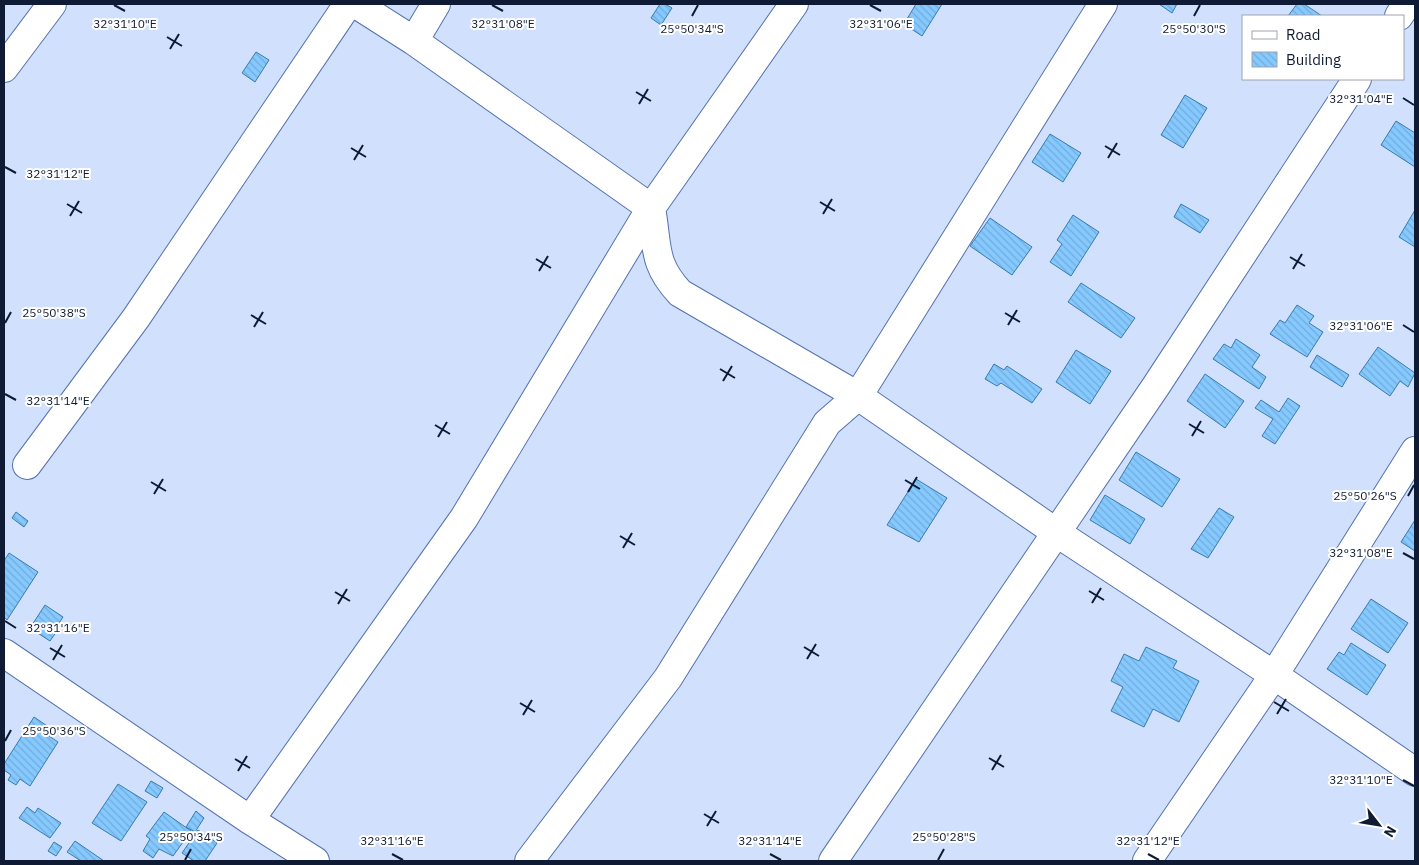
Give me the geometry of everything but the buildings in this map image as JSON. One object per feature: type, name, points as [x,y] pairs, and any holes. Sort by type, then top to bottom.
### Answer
[{"type":"street","points":[[7,57],[52,4]]},
{"type":"street","points":[[26,465],[136,318],[348,4]]},
{"type":"street","points":[[356,4],[414,41],[651,208],[656,236],[656,255],[666,278],[680,293],[858,396],[1056,533],[1274,675],[1415,772]]},
{"type":"street","points":[[414,41],[436,4]]},
{"type":"street","points":[[250,820],[464,518],[651,208],[794,4]]},
{"type":"street","points":[[529,861],[668,678],[827,423],[858,396],[1103,4]]},
{"type":"street","points":[[1400,15],[1407,4]]},
{"type":"street","points":[[833,861],[1156,386],[1356,80]]},
{"type":"street","points":[[1147,861],[1274,675],[1415,452]]},
{"type":"street","points":[[4,653],[250,820],[315,861]]}]
